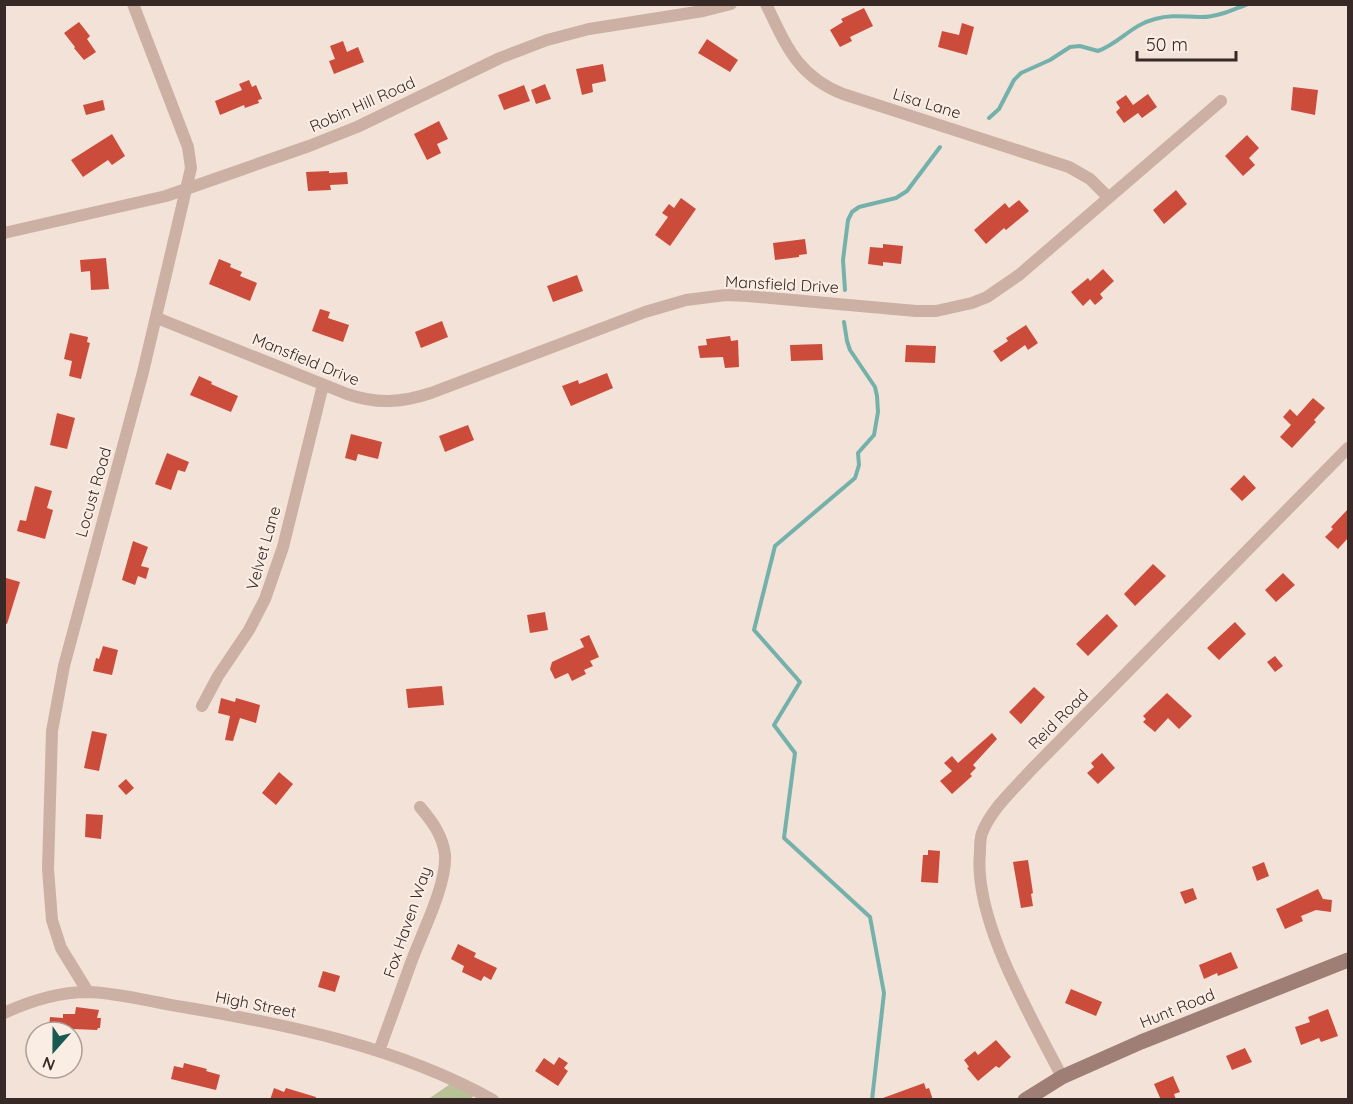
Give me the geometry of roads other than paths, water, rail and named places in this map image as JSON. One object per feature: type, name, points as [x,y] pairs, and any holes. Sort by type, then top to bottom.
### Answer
[{"type":"street","name":"Locust Road","points":[[88,992],[61,948],[52,920],[48,869],[52,731],[64,666],[157,318],[191,168],[188,147],[133,4]]},
{"type":"street","name":"Robin Hill Road","points":[[4,233],[133,205],[188,188],[349,130],[500,58],[547,40],[589,29],[703,11],[731,4]]},
{"type":"street","name":"Lisa Lane","points":[[766,4],[795,58],[804,70],[822,85],[843,94],[1069,166],[1090,179],[1108,196]]},
{"type":"street","name":"Mansfield Drive","points":[[157,318],[323,385],[373,401],[403,401],[431,393],[645,312],[686,300],[726,295],[916,311],[955,308],[987,297],[1011,281],[1221,101]]},
{"type":"street","name":"Velvet Lane","points":[[202,706],[209,690],[249,630],[266,599],[283,547],[323,385]]},
{"type":"street","name":"Reid Road","points":[[1062,1077],[1010,975],[987,914],[978,872],[981,835],[994,810],[1032,769],[1348,448]]},
{"type":"street","name":"Fox Haven Way","points":[[379,1051],[432,908],[444,868],[445,858],[441,840],[432,822],[420,807]]},
{"type":"street","name":"Hunt Road","points":[[1025,1100],[1062,1077],[1141,1042],[1348,960]]},
{"type":"street","name":"High Street","points":[[4,1013],[41,999],[88,992],[261,1020],[307,1030],[379,1051],[456,1080],[493,1100]]},
{"type":"waterway","points":[[989,118],[999,109],[1014,80],[1021,73],[1050,60],[1070,47],[1080,46],[1098,51],[1139,25],[1161,17],[1208,17],[1248,4]]},
{"type":"waterway","points":[[845,290],[843,260],[848,220],[852,212],[859,207],[896,198],[907,191],[940,147]]},
{"type":"waterway","points":[[844,322],[850,350],[875,387],[878,412],[874,435],[858,453],[859,465],[855,478],[775,546],[754,630],[800,682],[774,725],[795,753],[784,838],[870,917],[884,993],[872,1100]]}]
